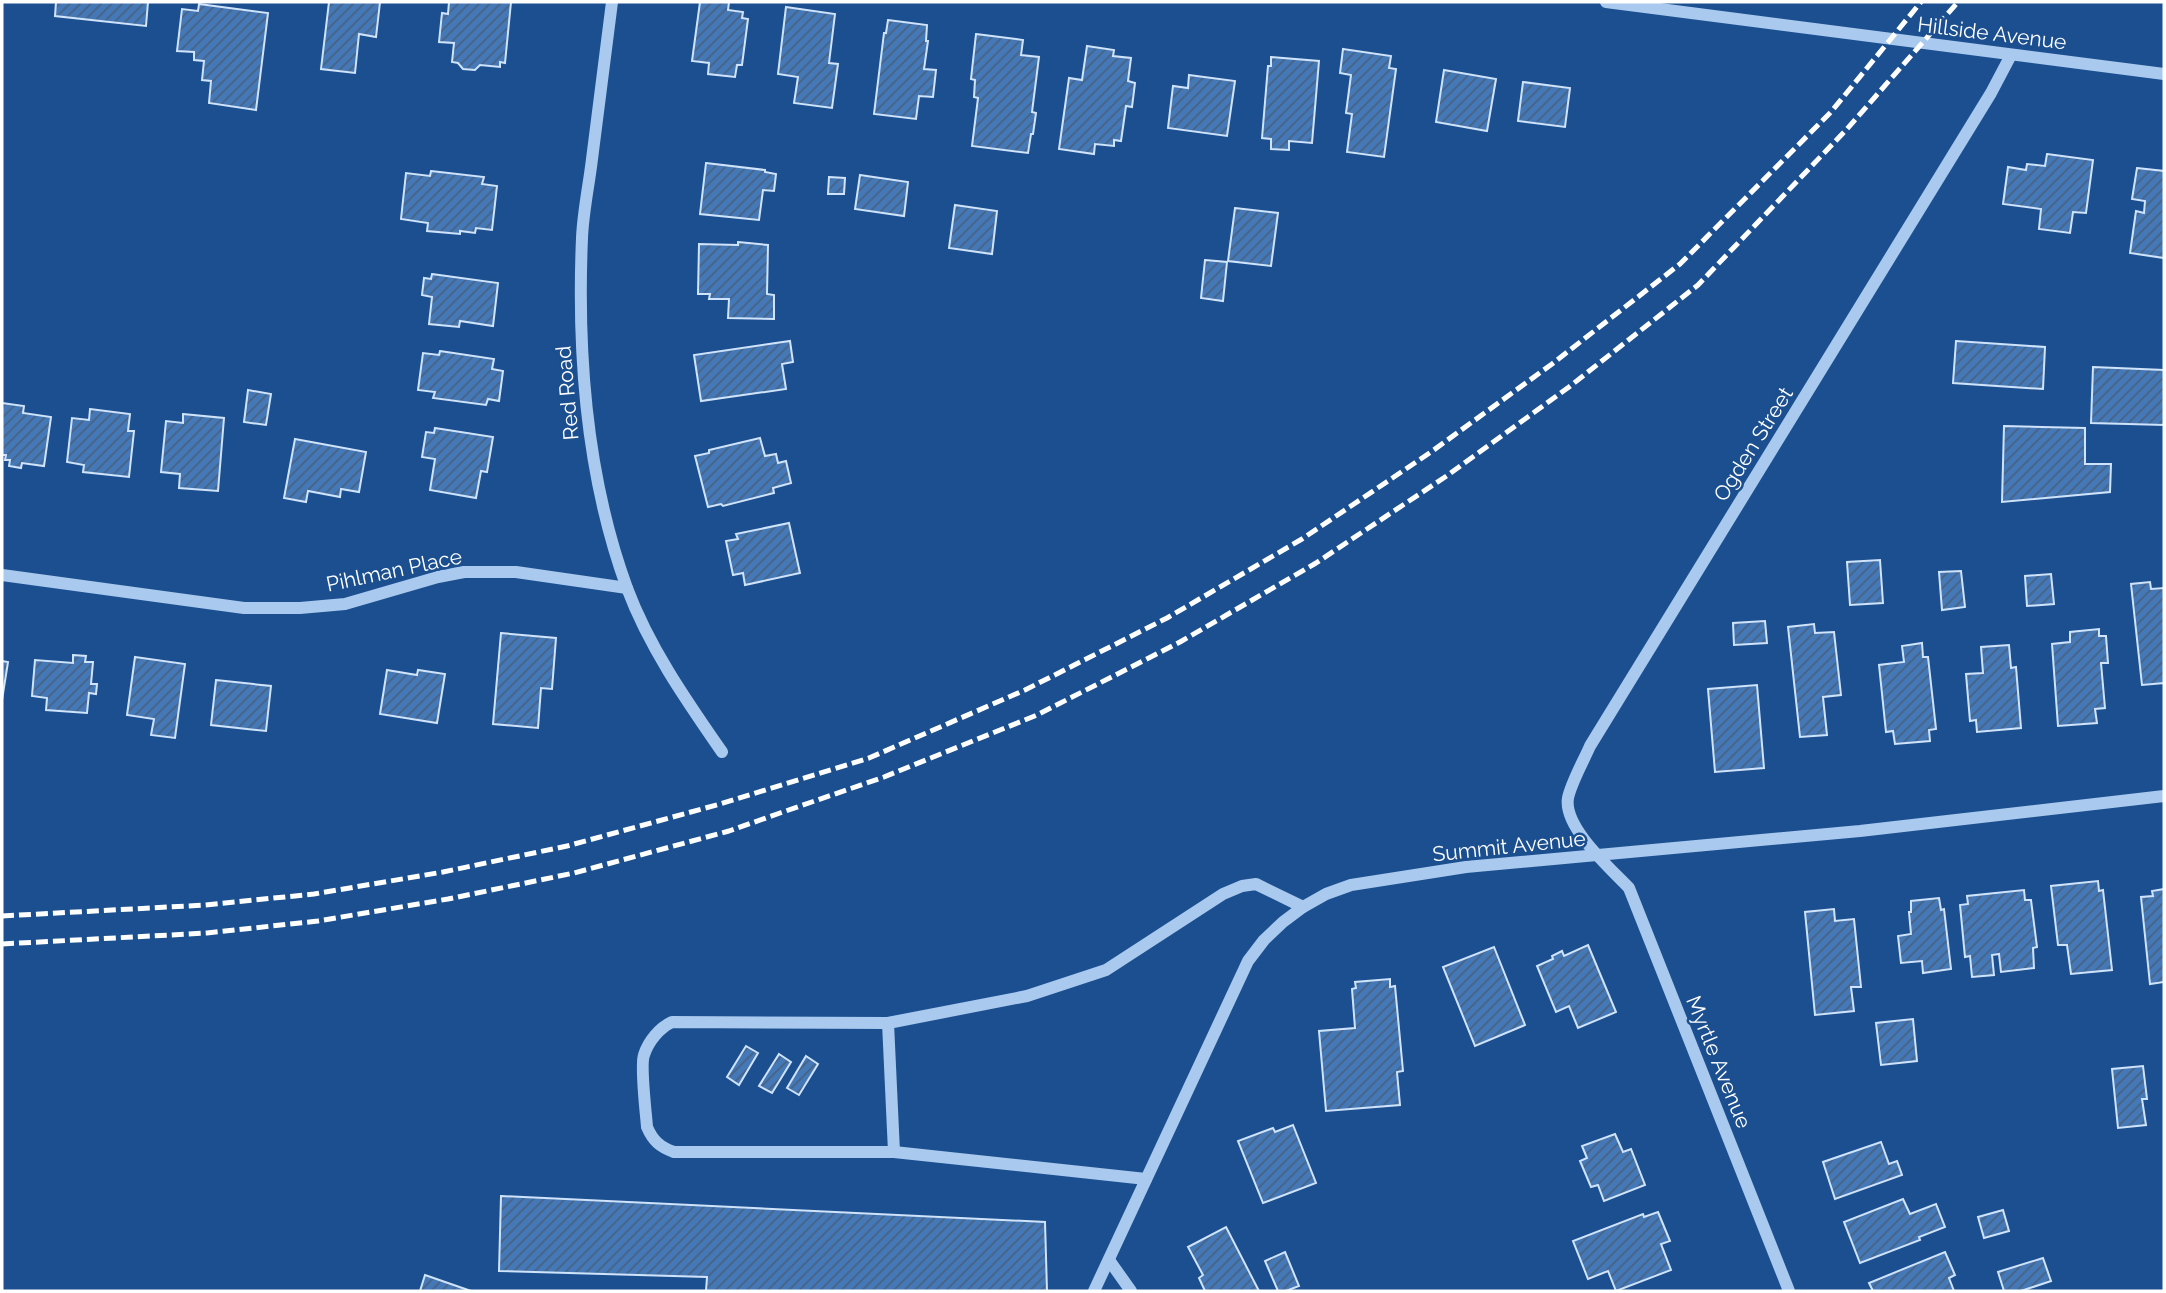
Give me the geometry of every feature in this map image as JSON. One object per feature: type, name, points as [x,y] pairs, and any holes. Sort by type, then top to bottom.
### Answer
[{"type":"street","name":"Red Road","points":[[612,2],[582,236],[581,340],[590,444],[606,521],[627,588],[640,619],[677,688],[722,752]]},
{"type":"street","name":"Hillside Avenue","points":[[1606,2],[2164,74]]},
{"type":"street","name":"Ogden Street","points":[[1598,856],[1573,822],[1568,799],[1590,746],[1985,102],[2011,55]]},
{"type":"street","name":"Pihlman Place","points":[[2,575],[244,608],[300,608],[345,604],[464,572],[516,572],[627,588]]},
{"type":"street","name":"Summit Avenue","points":[[1094,1291],[1248,961],[1264,940],[1283,922],[1326,894],[1351,885],[1466,867],[1860,831],[2164,796]]},
{"type":"street","name":"Myrtle Avenue","points":[[1598,856],[1629,888],[1789,1291]]},
{"type":"street","points":[[1146,1179],[894,1152],[674,1152],[662,1148],[652,1138],[647,1127],[643,1057],[663,1026],[672,1022],[888,1023],[1027,996],[1106,970],[1223,894],[1242,886],[1256,884],[1303,907]]},
{"type":"street","points":[[888,1023],[894,1152]]},
{"type":"street","points":[[1109,1260],[1131,1291]]},
{"type":"building","points":[[56,2],[148,2],[146,26],[55,16]]},
{"type":"building","points":[[329,2],[380,2],[376,37],[359,34],[355,73],[321,69]]},
{"type":"building","points":[[449,2],[511,2],[505,63],[500,62],[500,67],[480,65],[475,70],[463,69],[458,63],[452,62],[454,43],[439,42],[442,13],[448,14]]},
{"type":"building","points":[[700,2],[729,2],[728,10],[743,12],[742,18],[748,19],[742,65],[737,65],[735,77],[708,74],[709,63],[692,61]]},
{"type":"building","points":[[199,4],[268,13],[256,110],[209,103],[211,81],[202,80],[204,61],[194,60],[194,52],[177,51],[182,9],[198,11]]},
{"type":"building","points":[[786,7],[835,14],[829,63],[838,64],[832,108],[794,103],[798,77],[778,74]]},
{"type":"building","points":[[888,20],[927,25],[924,69],[936,70],[933,97],[919,96],[916,119],[874,114]]},
{"type":"building","points":[[976,34],[1023,40],[1021,55],[1039,57],[1032,112],[1036,113],[1028,153],[972,146],[978,98],[974,97],[975,80],[971,79]]},
{"type":"building","points":[[1087,46],[1114,50],[1113,56],[1131,58],[1128,81],[1135,83],[1132,107],[1126,106],[1121,141],[1114,140],[1114,146],[1095,144],[1094,154],[1059,149],[1069,78],[1082,80]]},
{"type":"building","points":[[1343,49],[1391,56],[1389,68],[1396,69],[1384,157],[1347,152],[1352,114],[1346,113],[1351,75],[1340,73]]},
{"type":"building","points":[[1271,57],[1319,61],[1312,143],[1289,141],[1289,150],[1271,149],[1271,139],[1262,138]]},
{"type":"building","points":[[1444,70],[1496,79],[1487,131],[1436,122]]},
{"type":"building","points":[[1189,75],[1235,81],[1227,136],[1168,128],[1173,86],[1188,88]]},
{"type":"building","points":[[1523,82],[1570,88],[1565,127],[1518,121]]},
{"type":"building","points":[[2047,154],[2093,160],[2086,213],[2073,212],[2070,233],[2039,229],[2041,209],[2003,204],[2008,167],[2026,170],[2027,164],[2045,166]]},
{"type":"building","points":[[706,163],[765,170],[776,174],[774,191],[763,190],[759,220],[700,214]]},
{"type":"building","points":[[2137,168],[2164,171],[2164,258],[2130,253],[2136,211],[2144,213],[2145,201],[2132,199]]},
{"type":"building","points":[[431,171],[484,177],[482,184],[497,186],[492,230],[476,228],[475,233],[460,231],[460,234],[427,231],[428,223],[401,219],[406,173],[430,176]]},
{"type":"building","points":[[860,175],[908,182],[904,216],[855,209]]},
{"type":"building","points":[[829,177],[845,178],[844,194],[828,194]]},
{"type":"building","points":[[955,205],[997,211],[992,254],[949,248]]},
{"type":"building","points":[[1235,208],[1278,213],[1271,266],[1228,261]]},
{"type":"building","points":[[738,242],[768,245],[767,294],[774,295],[774,319],[728,318],[729,299],[709,299],[710,294],[698,294],[699,244],[738,245]]},
{"type":"building","points":[[1205,260],[1227,262],[1223,301],[1201,298]]},
{"type":"building","points":[[432,274],[498,283],[493,326],[460,321],[459,327],[429,324],[432,297],[422,295],[424,278],[431,279]]},
{"type":"building","points":[[790,341],[793,362],[782,364],[786,389],[701,401],[694,355]]},
{"type":"building","points":[[1956,341],[2045,347],[2043,389],[1953,383]]},
{"type":"building","points":[[440,351],[494,359],[492,369],[503,371],[499,401],[488,399],[486,405],[433,398],[435,392],[418,390],[423,353],[439,355]]},
{"type":"building","points":[[2093,367],[2164,370],[2164,425],[2091,423]]},
{"type":"building","points":[[248,390],[271,394],[266,425],[244,422]]},
{"type":"building","points":[[2,403],[24,406],[23,413],[51,417],[44,466],[22,463],[21,468],[9,466],[10,460],[5,460],[6,455],[2,455]]},
{"type":"building","points":[[90,409],[130,414],[128,431],[134,431],[129,477],[83,472],[84,465],[67,462],[72,418],[89,420]]},
{"type":"building","points":[[183,414],[224,418],[218,491],[179,488],[180,474],[161,472],[166,421],[183,423]]},
{"type":"building","points":[[2004,426],[2085,428],[2085,464],[2111,464],[2110,492],[2002,502]]},
{"type":"building","points":[[435,428],[493,437],[487,472],[481,471],[476,498],[430,490],[435,459],[422,457],[426,432],[434,433]]},
{"type":"building","points":[[760,438],[765,456],[776,454],[778,463],[786,461],[791,483],[773,488],[774,493],[723,506],[721,504],[708,507],[695,456]]},
{"type":"building","points":[[295,439],[366,452],[359,492],[341,489],[340,497],[308,491],[306,502],[284,498]]},
{"type":"building","points":[[789,523],[800,573],[745,585],[743,573],[733,575],[726,541],[738,539],[736,534]]},
{"type":"building","points":[[1880,560],[1883,603],[1850,605],[1847,562]]},
{"type":"building","points":[[1961,571],[1965,607],[1942,610],[1939,572]]},
{"type":"building","points":[[2051,574],[2054,604],[2027,606],[2025,576]]},
{"type":"building","points":[[2150,582],[2151,589],[2164,588],[2164,683],[2142,685],[2131,584]]},
{"type":"building","points":[[1765,621],[1767,643],[1734,645],[1733,623]]},
{"type":"building","points":[[1814,624],[1815,633],[1834,632],[1841,695],[1823,697],[1827,735],[1800,737],[1788,627]]},
{"type":"building","points":[[2099,629],[2099,636],[2106,636],[2108,663],[2101,663],[2105,708],[2095,709],[2097,723],[2058,726],[2052,644],[2070,642],[2070,632]]},
{"type":"building","points":[[501,633],[556,638],[552,689],[541,688],[538,728],[493,724]]},
{"type":"building","points":[[1922,643],[1923,657],[1928,657],[1936,729],[1929,730],[1930,741],[1895,744],[1893,731],[1886,732],[1879,665],[1904,662],[1902,646]]},
{"type":"building","points":[[2009,645],[2011,668],[2016,667],[2021,728],[1977,732],[1976,720],[1970,721],[1966,674],[1983,673],[1981,647]]},
{"type":"building","points":[[73,655],[86,656],[85,662],[93,662],[91,684],[97,684],[96,694],[89,693],[87,713],[46,710],[47,698],[32,696],[35,660],[73,663]]},
{"type":"building","points":[[135,657],[185,664],[175,738],[151,735],[154,719],[127,715]]},
{"type":"building","points":[[2,661],[8,662],[2,700]]},
{"type":"building","points":[[387,670],[417,675],[418,670],[445,674],[437,723],[380,714]]},
{"type":"building","points":[[216,680],[271,686],[266,731],[211,725]]},
{"type":"building","points":[[1757,685],[1764,768],[1715,772],[1708,689]]},
{"type":"building","points":[[2098,881],[2099,891],[2103,890],[2112,970],[2071,974],[2067,945],[2058,945],[2051,886]]},
{"type":"building","points":[[2164,889],[2164,982],[2150,984],[2141,897],[2153,896],[2152,891]]},
{"type":"building","points":[[2024,890],[2025,900],[2031,900],[2037,947],[2033,948],[2034,968],[2001,972],[1999,954],[1992,955],[1994,975],[1972,977],[1970,956],[1965,957],[1960,905],[1968,904],[1967,896]]},
{"type":"building","points":[[1939,898],[1941,910],[1944,909],[1951,969],[1923,973],[1922,961],[1901,963],[1898,936],[1911,934],[1911,901]]},
{"type":"building","points":[[1834,909],[1835,921],[1854,919],[1861,987],[1851,987],[1854,1011],[1815,1015],[1805,912]]},
{"type":"building","points":[[1588,945],[1616,1012],[1578,1028],[1569,1006],[1556,1012],[1537,966],[1553,959],[1552,956],[1562,951],[1564,956]]},
{"type":"building","points":[[1494,947],[1525,1025],[1475,1046],[1443,967]]},
{"type":"building","points":[[1390,979],[1390,987],[1395,986],[1403,1071],[1397,1072],[1400,1105],[1326,1111],[1319,1031],[1355,1028],[1352,989],[1356,988],[1355,982]]},
{"type":"building","points":[[1913,1019],[1917,1061],[1881,1065],[1876,1023]]},
{"type":"building","points":[[746,1046],[758,1053],[739,1085],[727,1077]]},
{"type":"building","points":[[779,1054],[791,1062],[772,1093],[759,1086]]},
{"type":"building","points":[[806,1056],[818,1064],[799,1095],[787,1088]]},
{"type":"building","points":[[2143,1066],[2147,1099],[2142,1099],[2146,1125],[2118,1128],[2112,1069]]},
{"type":"building","points":[[1293,1125],[1316,1183],[1263,1203],[1238,1141],[1273,1128],[1275,1132]]},
{"type":"building","points":[[1615,1134],[1623,1152],[1631,1149],[1645,1185],[1604,1201],[1598,1185],[1591,1187],[1580,1161],[1587,1158],[1582,1146]]},
{"type":"building","points":[[1881,1142],[1889,1164],[1897,1161],[1902,1175],[1835,1199],[1823,1162]]},
{"type":"building","points":[[501,1196],[1045,1222],[1047,1291],[706,1291],[707,1277],[499,1271]]},
{"type":"building","points":[[1903,1199],[1910,1214],[1936,1204],[1945,1227],[1919,1237],[1920,1240],[1860,1263],[1844,1222]]},
{"type":"building","points":[[2003,1210],[2009,1231],[1984,1238],[1978,1217]]},
{"type":"building","points":[[1658,1212],[1670,1241],[1661,1244],[1671,1270],[1616,1291],[1608,1271],[1588,1279],[1573,1241],[1643,1214],[1644,1217]]},
{"type":"building","points":[[1226,1227],[1259,1291],[1205,1291],[1199,1278],[1203,1275],[1188,1247]]},
{"type":"building","points":[[1285,1252],[1299,1286],[1278,1291],[1265,1261]]},
{"type":"building","points":[[1945,1252],[1955,1275],[1949,1278],[1954,1291],[1873,1291],[1869,1283]]},
{"type":"building","points":[[2043,1258],[2051,1281],[2021,1291],[2004,1291],[1998,1272]]},
{"type":"building","points":[[425,1275],[471,1291],[420,1291]]},
{"type":"railway","points":[[2,916],[205,905],[314,894],[443,872],[567,846],[720,804],[869,758],[1025,690],[1167,618],[1302,539],[1431,452],[1552,364],[1680,264],[1831,112],[1921,2]]},
{"type":"railway","points":[[2,944],[207,933],[318,921],[448,899],[574,873],[729,831],[884,777],[1037,715],[1180,642],[1316,563],[1448,475],[1569,387],[1698,285],[1847,129],[1958,2]]}]
